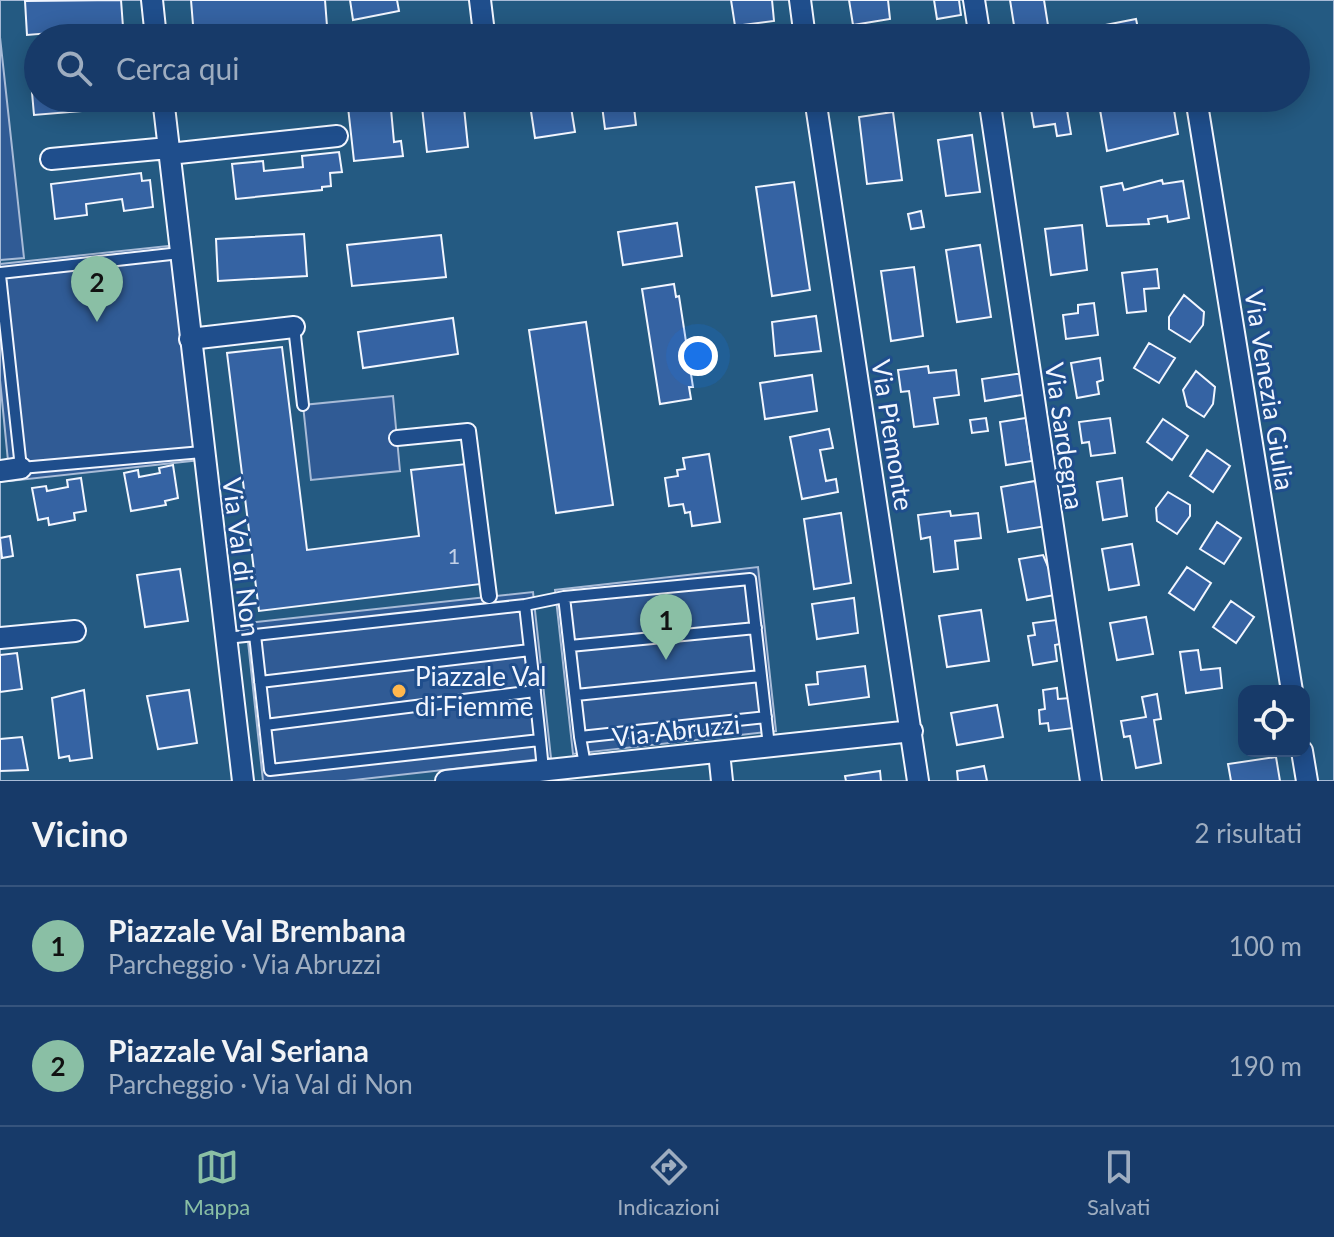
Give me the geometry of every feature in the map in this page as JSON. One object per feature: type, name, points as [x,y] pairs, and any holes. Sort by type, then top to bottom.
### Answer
[{"type":"street","points":[[152,0],[155,24]]},
{"type":"street","points":[[480,0],[483,24]]},
{"type":"street","points":[[800,0],[803,24]]},
{"type":"street","points":[[974,0],[978,24]]},
{"type":"street","name":"Via Val di Non","points":[[165,112],[202,452],[243,781]]},
{"type":"street","name":"Via Piemonte","points":[[817,112],[918,781]]},
{"type":"street","name":"Via Sardegna","points":[[991,112],[1091,781]]},
{"type":"street","name":"Via Venezia Giulia","points":[[1198,112],[1291,685]]},
{"type":"street","points":[[51,159],[337,136]]},
{"type":"street","points":[[190,339],[294,327]]},
{"type":"street","points":[[397,438],[468,431],[489,596]]},
{"type":"street","points":[[0,638],[75,631]]},
{"type":"street","name":"Via Abruzzi","points":[[446,781],[555,765],[585,765],[912,731]]},
{"type":"street","points":[[719,752],[722,781]]},
{"type":"street","points":[[1303,757],[1307,781]]},
{"type":"lane","points":[[180,253],[0,274],[10,470],[202,452]]},
{"type":"lane","points":[[294,327],[303,405]]},
{"type":"lane","points":[[226,638],[525,605],[564,597],[750,579],[769,746]]},
{"type":"lane","points":[[564,597],[585,765]]},
{"type":"lane","points":[[525,605],[540,740],[555,765]]},
{"type":"lane","points":[[570,646],[756,628]]},
{"type":"lane","points":[[255,635],[270,770],[540,740]]},
{"type":"lane","points":[[260,682],[530,650]]},
{"type":"lane","points":[[576,695],[761,676]]},
{"type":"lane","points":[[265,725],[535,691]]},
{"type":"lane","points":[[580,737],[766,717]]},
{"type":"shaded area","points":[[0,0],[1334,0],[1334,781],[0,781]]},
{"type":"shaded area","points":[[0,37],[24,258],[0,260]]},
{"type":"shaded area","points":[[186,244],[209,459],[10,481],[0,380],[0,264]]},
{"type":"shaded area","points":[[393,396],[400,471],[311,480],[303,405]]},
{"type":"shaded area","points":[[758,567],[776,731],[573,754],[555,590]]},
{"type":"shaded area","name":"Piazzale Val di Fiemme","points":[[533,592],[551,758],[345,781],[263,781],[246,623]]},
{"type":"building","points":[[121,0],[123,24],[26,24],[25,1]]},
{"type":"building","points":[[191,0],[325,0],[327,24],[193,24]]},
{"type":"building","points":[[350,0],[397,0],[399,11],[353,20]]},
{"type":"building","points":[[731,0],[772,0],[774,21],[735,24]]},
{"type":"building","points":[[849,0],[888,0],[890,19],[853,24]]},
{"type":"building","points":[[934,0],[959,0],[961,15],[937,19]]},
{"type":"building","points":[[1010,0],[1044,0],[1048,24],[1014,24]]},
{"type":"building","points":[[1136,19],[1137,24],[1110,24]]},
{"type":"building","points":[[34,112],[70,112],[34,115]]},
{"type":"building","points":[[349,112],[391,112],[394,142],[401,141],[403,156],[354,161]]},
{"type":"building","points":[[423,112],[464,112],[468,147],[427,152]]},
{"type":"building","points":[[531,112],[572,112],[575,132],[535,138]]},
{"type":"building","points":[[603,112],[634,112],[636,125],[605,129]]},
{"type":"building","points":[[893,112],[902,180],[867,184],[859,117]]},
{"type":"building","points":[[1031,112],[1067,112],[1071,134],[1057,136],[1055,124],[1034,127]]},
{"type":"building","points":[[1100,112],[1174,112],[1178,134],[1107,151]]},
{"type":"building","points":[[972,135],[980,192],[946,196],[938,140]]},
{"type":"building","points":[[339,152],[342,172],[330,173],[331,186],[322,187],[322,190],[236,199],[232,164],[263,161],[264,171],[303,167],[302,156]]},
{"type":"building","points":[[141,173],[142,181],[150,180],[153,207],[124,211],[122,199],[86,204],[87,215],[55,219],[51,184]]},
{"type":"building","points":[[1162,180],[1163,184],[1183,181],[1189,218],[1168,222],[1167,216],[1148,219],[1149,224],[1107,226],[1101,187],[1122,183],[1124,190]]},
{"type":"building","points":[[794,182],[810,290],[772,296],[756,187]]},
{"type":"building","points":[[921,211],[924,227],[911,229],[908,214]]},
{"type":"building","points":[[677,223],[682,256],[623,265],[618,232]]},
{"type":"building","points":[[1082,225],[1087,270],[1051,275],[1045,229]]},
{"type":"building","points":[[304,234],[307,276],[218,281],[216,239]]},
{"type":"building","points":[[441,235],[446,277],[352,286],[347,245]]},
{"type":"building","points":[[980,245],[991,317],[957,322],[946,250]]},
{"type":"building","points":[[914,267],[923,336],[891,341],[881,271]]},
{"type":"building","points":[[1157,269],[1159,288],[1144,289],[1146,311],[1127,313],[1122,273]]},
{"type":"building","points":[[674,284],[676,297],[679,296],[693,387],[689,387],[691,399],[660,404],[642,289]]},
{"type":"building","points":[[1184,295],[1204,312],[1203,325],[1190,342],[1169,329],[1169,317]]},
{"type":"building","points":[[1094,303],[1098,335],[1066,339],[1063,315],[1078,313],[1078,305]]},
{"type":"building","points":[[816,316],[821,351],[775,356],[772,322]]},
{"type":"building","points":[[453,318],[458,354],[363,368],[358,332]]},
{"type":"building","points":[[586,322],[613,505],[556,513],[529,330]]},
{"type":"building","points":[[1149,343],[1175,358],[1159,383],[1134,368]]},
{"type":"building","points":[[282,347],[307,550],[419,536],[411,470],[466,464],[481,584],[259,611],[227,353]]},
{"type":"building","points":[[1100,358],[1103,380],[1097,382],[1099,394],[1077,398],[1071,363]]},
{"type":"building","points":[[928,366],[929,373],[956,370],[959,395],[934,398],[938,424],[914,427],[909,391],[901,392],[898,370]]},
{"type":"building","points":[[1196,371],[1215,387],[1213,404],[1204,417],[1187,406],[1183,390]]},
{"type":"building","points":[[1024,373],[1028,394],[985,401],[982,379]]},
{"type":"building","points":[[812,375],[817,411],[765,419],[760,383]]},
{"type":"building","points":[[986,418],[988,431],[972,433],[970,420]]},
{"type":"building","points":[[1026,418],[1032,461],[1006,465],[1000,422]]},
{"type":"building","points":[[1110,418],[1115,453],[1091,456],[1089,442],[1082,443],[1079,422]]},
{"type":"building","points":[[1163,419],[1188,436],[1172,460],[1147,442]]},
{"type":"building","points":[[829,429],[833,448],[820,450],[826,481],[836,479],[838,492],[802,499],[790,437]]},
{"type":"building","points":[[1207,450],[1230,466],[1213,492],[1190,476]]},
{"type":"building","points":[[709,454],[720,522],[692,526],[690,512],[685,513],[683,504],[669,506],[665,478],[678,476],[677,470],[685,469],[683,458]]},
{"type":"building","points":[[173,465],[178,498],[165,501],[166,505],[131,511],[124,473],[138,470],[139,477],[160,473],[159,468]]},
{"type":"building","points":[[81,478],[86,511],[74,513],[75,520],[49,525],[48,518],[38,520],[32,488],[46,486],[47,491],[68,487],[67,480]]},
{"type":"building","points":[[1122,478],[1127,516],[1103,520],[1097,482]]},
{"type":"building","points":[[1035,481],[1047,526],[1008,532],[1001,487]]},
{"type":"building","points":[[1168,492],[1190,505],[1190,516],[1177,534],[1157,521],[1156,508]]},
{"type":"building","points":[[950,511],[951,516],[978,513],[981,538],[955,541],[958,569],[934,572],[930,537],[921,539],[918,515]]},
{"type":"building","points":[[841,513],[851,583],[814,589],[804,519]]},
{"type":"building","points":[[1217,522],[1241,538],[1224,564],[1200,549]]},
{"type":"building","points":[[10,536],[13,556],[2,558],[0,538]]},
{"type":"building","points":[[1132,544],[1139,585],[1109,590],[1102,549]]},
{"type":"building","points":[[1043,555],[1060,594],[1027,600],[1019,559]]},
{"type":"building","points":[[1187,567],[1211,583],[1194,610],[1169,593]]},
{"type":"building","points":[[180,569],[188,621],[145,627],[137,575]]},
{"type":"building","points":[[854,598],[858,633],[817,639],[812,604]]},
{"type":"building","points":[[1231,601],[1254,617],[1236,643],[1213,627]]},
{"type":"building","points":[[981,610],[989,661],[947,667],[939,616]]},
{"type":"building","points":[[1146,617],[1153,654],[1117,660],[1110,623]]},
{"type":"building","points":[[1056,620],[1060,644],[1055,645],[1057,661],[1033,665],[1028,636],[1035,635],[1033,623]]},
{"type":"building","points":[[1198,650],[1201,670],[1220,668],[1222,688],[1186,693],[1180,652]]},
{"type":"building","points":[[17,653],[22,689],[0,692],[0,655]]},
{"type":"building","points":[[865,666],[869,697],[809,705],[806,685],[818,684],[817,672]]},
{"type":"building","points":[[1057,688],[1058,699],[1070,698],[1074,728],[1049,731],[1048,723],[1040,724],[1039,710],[1045,709],[1043,690]]},
{"type":"building","points":[[84,690],[92,758],[70,761],[69,756],[59,758],[52,698]]},
{"type":"building","points":[[189,690],[197,743],[158,749],[147,696]]},
{"type":"building","points":[[1157,694],[1161,719],[1154,720],[1161,763],[1136,768],[1130,736],[1124,737],[1121,721],[1146,717],[1142,697]]},
{"type":"building","points":[[997,705],[1003,737],[957,745],[951,713]]},
{"type":"building","points":[[22,737],[28,770],[0,771],[0,739]]},
{"type":"building","points":[[1276,757],[1280,781],[1231,781],[1228,764]]},
{"type":"building","points":[[984,766],[987,781],[958,781],[957,771]]},
{"type":"building","points":[[880,771],[881,781],[846,781],[845,776]]},
{"type":"place","name":"Piazzale Val Seriana","points":[[97,322]]},
{"type":"place","name":"Piazzale Val Brembana","points":[[666,660]]},
{"type":"place","name":"Piazzale Val di Fiemme","points":[[399,691]]}]
